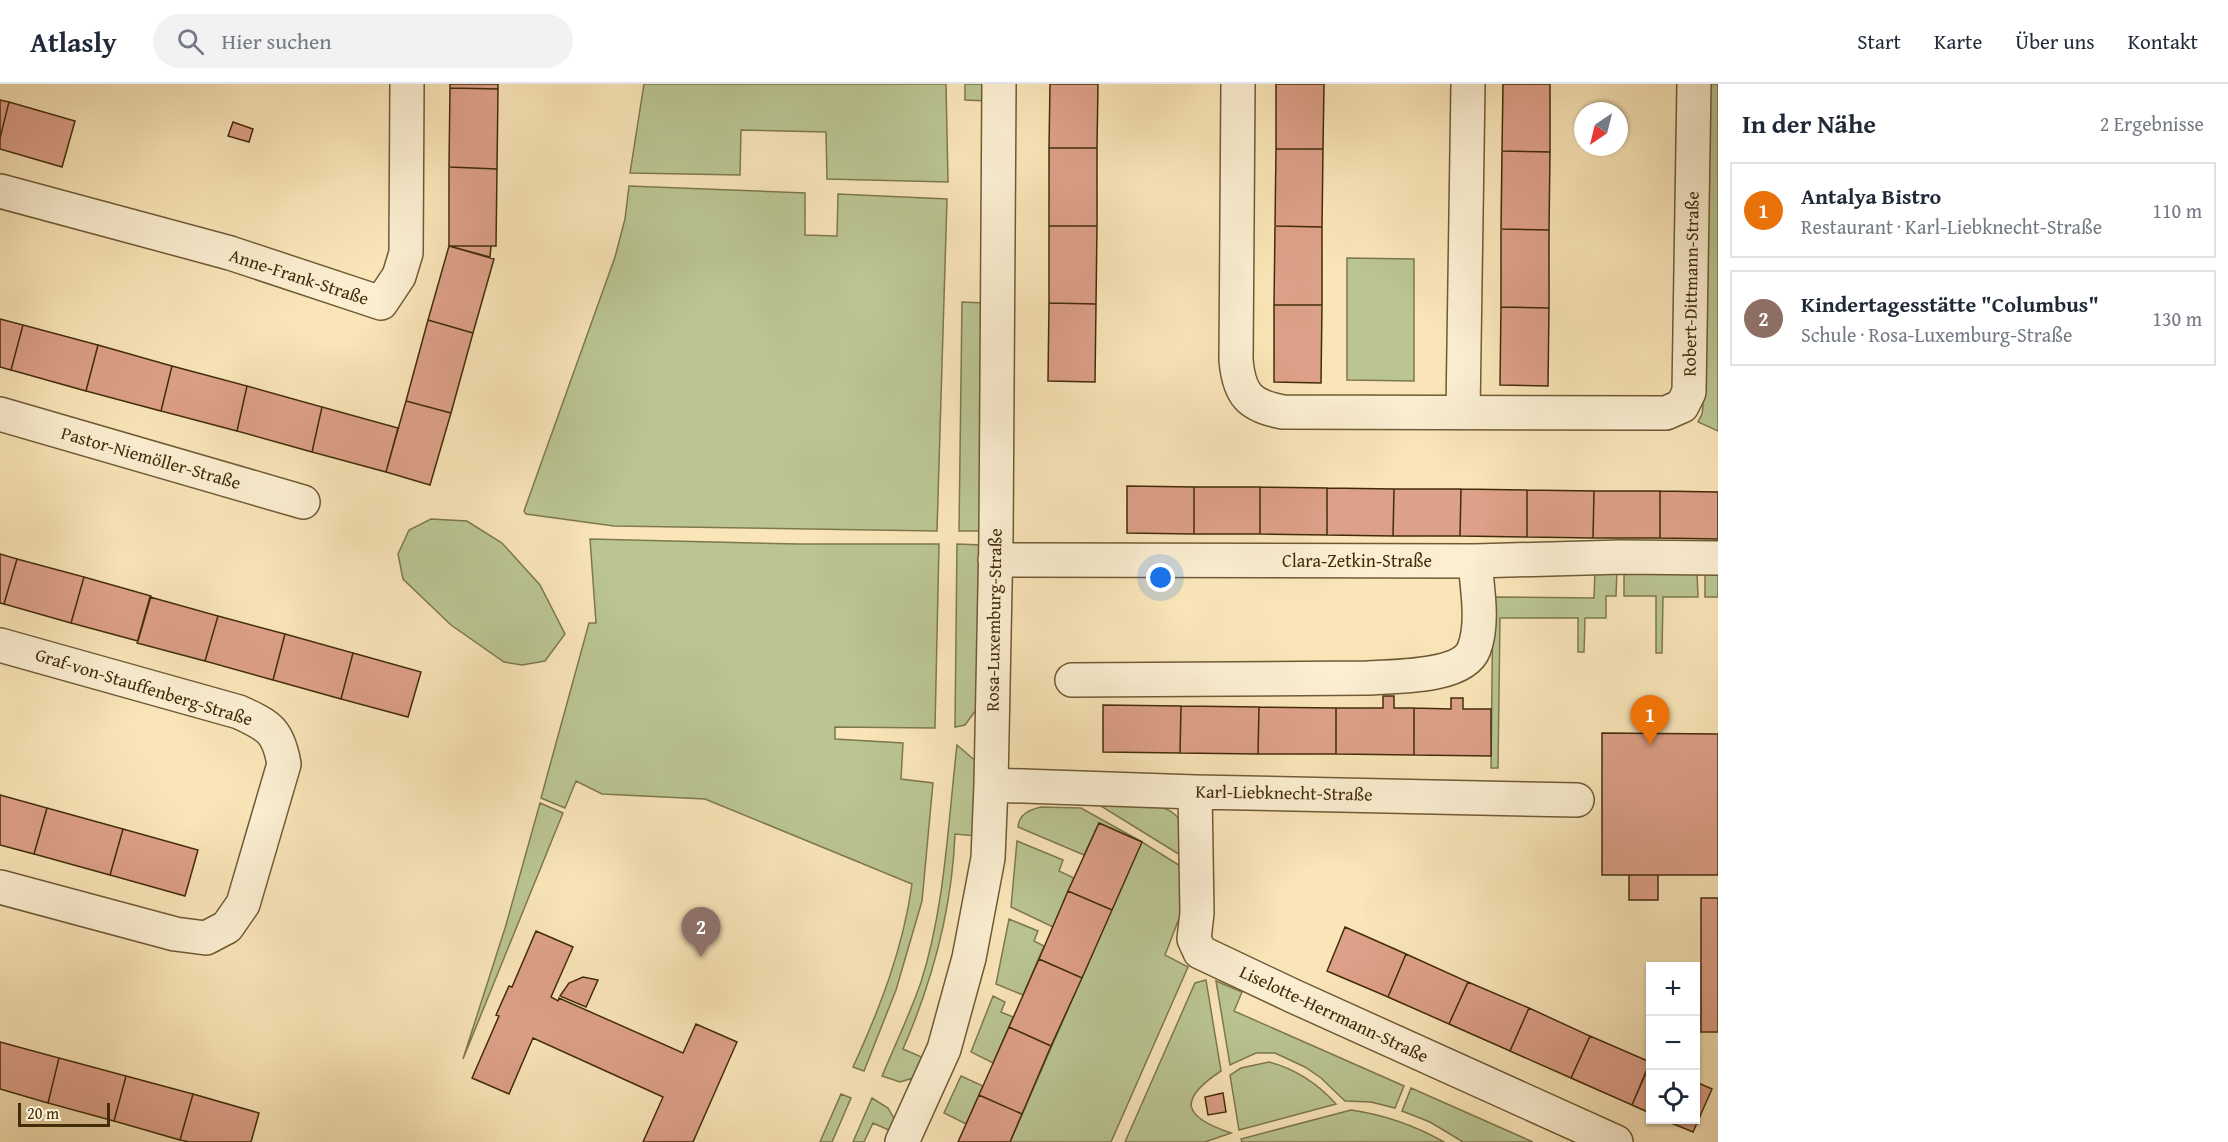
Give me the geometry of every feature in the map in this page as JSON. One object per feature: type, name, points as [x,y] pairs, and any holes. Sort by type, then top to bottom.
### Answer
[{"type":"street","name":"Anne-Frank-Straße","points":[[0,190],[230,253],[381,303],[399,276],[406,253],[407,84]]},
{"type":"street","name":"Rosa-Luxemburg-Straße","points":[[902,1142],[944,1049],[969,958],[988,858],[995,560],[999,84]]},
{"type":"street","name":"Robert-Dittmann-Straße","points":[[1238,84],[1236,360],[1238,380],[1243,392],[1256,405],[1283,412],[1666,413],[1682,406],[1689,392],[1694,84]]},
{"type":"street","points":[[1462,412],[1468,84]]},
{"type":"street","name":"Pastor-Niemöller-Straße","points":[[0,414],[303,502]]},
{"type":"street","name":"Clara-Zetkin-Straße","points":[[995,560],[1475,561],[1621,557],[1718,558]]},
{"type":"street","points":[[1072,680],[1368,678],[1410,676],[1450,669],[1464,663],[1475,648],[1479,625],[1475,561]]},
{"type":"street","name":"Graf-von-Stauffenberg-Straße","points":[[0,645],[239,712],[265,724],[280,743],[284,764],[243,904],[227,927],[206,938],[175,934],[0,887]]},
{"type":"street","name":"Karl-Liebknecht-Straße","points":[[991,785],[1577,800]]},
{"type":"street","name":"Liselotte-Herrmann-Straße","points":[[1195,792],[1197,913],[1194,939],[1200,952],[1616,1142]]},
{"type":"green space","points":[[644,84],[946,84],[948,182],[827,179],[826,132],[741,130],[740,175],[630,173]]},
{"type":"green space","points":[[965,84],[987,84],[987,101],[965,100]]},
{"type":"green space","points":[[1707,84],[1718,84],[1718,431],[1698,422],[1703,406]]},
{"type":"green space","points":[[629,186],[805,193],[805,235],[837,236],[838,194],[947,199],[937,531],[614,526],[526,514],[524,511],[615,257],[625,219]]},
{"type":"green space","points":[[1347,258],[1414,259],[1414,381],[1347,380]]},
{"type":"green space","points":[[962,302],[984,303],[981,531],[959,531]]},
{"type":"green space","points":[[431,519],[467,521],[502,543],[540,585],[565,634],[545,661],[522,665],[504,662],[451,625],[403,579],[398,554],[409,530]]},
{"type":"green space","points":[[590,539],[798,544],[939,544],[935,728],[835,727],[835,739],[903,743],[901,779],[933,783],[922,901],[896,990],[864,1071],[853,1067],[889,978],[903,932],[912,884],[705,799],[602,794],[576,781],[565,808],[541,798],[589,623],[596,623]]},
{"type":"green space","points":[[957,544],[982,545],[976,710],[965,725],[955,727]]},
{"type":"green space","points":[[1595,570],[1617,570],[1616,596],[1606,596],[1606,618],[1585,618],[1584,652],[1578,652],[1578,618],[1500,618],[1498,768],[1491,768],[1493,597],[1594,598]]},
{"type":"green space","points":[[1624,571],[1697,573],[1698,597],[1663,597],[1662,653],[1656,653],[1656,596],[1624,596]]},
{"type":"green space","points":[[1705,573],[1718,573],[1718,597],[1705,597]]},
{"type":"green space","points":[[957,745],[978,763],[977,836],[955,834],[950,890],[939,944],[923,997],[903,1049],[924,1058],[913,1078],[900,1082],[882,1076],[917,994],[929,953],[941,895]]},
{"type":"green space","points":[[540,803],[563,813],[463,1059],[506,925]]},
{"type":"green space","points":[[1096,803],[1142,803],[1165,808],[1180,821],[1183,829],[1185,858]]},
{"type":"green space","points":[[1041,807],[1081,808],[1142,842],[1185,869],[1185,903],[1165,955],[1188,967],[1111,1142],[1010,1142],[1141,842],[1099,823],[1084,855],[1018,827],[1025,813]]},
{"type":"green space","points":[[1017,841],[1063,860],[1059,871],[1074,878],[1053,927],[1011,907]]},
{"type":"green space","points":[[1009,919],[1038,931],[1034,941],[1044,946],[1023,995],[996,984]]},
{"type":"green space","points":[[1206,980],[1221,1071],[1197,1091],[1192,1099],[1192,1107],[1195,1114],[1203,1121],[1231,1133],[1205,1142],[1125,1142],[1195,983]]},
{"type":"green space","points":[[1216,981],[1242,992],[1234,1011],[1404,1086],[1395,1108],[1371,1102],[1345,1101],[1321,1078],[1305,1067],[1275,1053],[1256,1053],[1230,1065]]},
{"type":"green space","points":[[993,996],[1005,1002],[1001,1012],[1013,1017],[993,1063],[971,1052]]},
{"type":"green space","points":[[1269,1062],[1306,1078],[1336,1104],[1239,1130],[1230,1075],[1241,1068]]},
{"type":"green space","points":[[961,1076],[983,1086],[966,1124],[944,1113]]},
{"type":"green space","points":[[1411,1088],[1533,1142],[1463,1142],[1430,1122],[1402,1111]]},
{"type":"green space","points":[[841,1094],[851,1098],[832,1142],[820,1142]]},
{"type":"green space","points":[[872,1098],[888,1108],[896,1122],[891,1131],[873,1123],[864,1142],[853,1142]]},
{"type":"green space","points":[[1351,1110],[1399,1122],[1444,1142],[1242,1142],[1241,1139]]},
{"type":"building","points":[[450,84],[498,84],[498,89],[450,88]]},
{"type":"building","points":[[1050,84],[1098,84],[1097,148],[1049,148]]},
{"type":"building","points":[[1276,84],[1324,84],[1323,149],[1276,149]]},
{"type":"building","points":[[1503,84],[1550,84],[1550,152],[1502,151]]},
{"type":"building","points":[[450,88],[498,89],[497,169],[449,167]]},
{"type":"building","points":[[0,100],[9,102],[0,138]]},
{"type":"building","points":[[9,102],[75,121],[62,167],[0,149],[0,138]]},
{"type":"building","points":[[233,122],[253,129],[249,142],[228,136]]},
{"type":"building","points":[[1049,148],[1097,148],[1097,226],[1049,226]]},
{"type":"building","points":[[1276,149],[1323,149],[1322,227],[1275,226]]},
{"type":"building","points":[[1502,151],[1550,152],[1549,230],[1501,229]]},
{"type":"building","points":[[449,167],[497,169],[496,246],[449,246]]},
{"type":"building","points":[[1049,226],[1097,226],[1096,304],[1049,303]]},
{"type":"building","points":[[1275,226],[1322,227],[1322,305],[1274,305]]},
{"type":"building","points":[[1501,229],[1549,230],[1549,308],[1501,307]]},
{"type":"building","points":[[449,246],[491,246],[490,257]]},
{"type":"building","points":[[449,246],[494,259],[473,333],[428,320]]},
{"type":"building","points":[[1049,303],[1096,304],[1095,382],[1048,381]]},
{"type":"building","points":[[1274,305],[1322,305],[1321,383],[1274,382]]},
{"type":"building","points":[[1501,307],[1549,308],[1548,386],[1500,385]]},
{"type":"building","points":[[0,319],[23,325],[11,370],[0,367]]},
{"type":"building","points":[[428,320],[473,333],[451,413],[406,401]]},
{"type":"building","points":[[23,325],[98,345],[86,391],[11,370]]},
{"type":"building","points":[[98,345],[172,366],[161,411],[86,391]]},
{"type":"building","points":[[172,366],[247,386],[237,431],[161,411]]},
{"type":"building","points":[[247,386],[322,407],[312,452],[237,431]]},
{"type":"building","points":[[406,401],[451,413],[430,485],[386,472]]},
{"type":"building","points":[[322,407],[398,428],[386,472],[312,452]]},
{"type":"building","points":[[1127,486],[1194,487],[1194,534],[1127,533]]},
{"type":"building","points":[[1194,487],[1260,487],[1260,534],[1194,534]]},
{"type":"building","points":[[1260,487],[1327,488],[1327,535],[1260,534]]},
{"type":"building","points":[[1327,488],[1394,489],[1393,536],[1327,535]]},
{"type":"building","points":[[1394,489],[1461,489],[1460,536],[1393,536]]},
{"type":"building","points":[[1461,489],[1527,490],[1527,537],[1460,536]]},
{"type":"building","points":[[1527,490],[1594,491],[1593,538],[1527,537]]},
{"type":"building","points":[[1594,491],[1660,491],[1660,538],[1593,538]]},
{"type":"building","points":[[1660,491],[1718,492],[1718,539],[1660,538]]},
{"type":"building","points":[[0,554],[17,559],[4,604],[0,603]]},
{"type":"building","points":[[17,559],[84,577],[71,623],[4,604]]},
{"type":"building","points":[[84,577],[151,596],[138,641],[71,623]]},
{"type":"building","points":[[150,597],[218,616],[205,661],[137,643]]},
{"type":"building","points":[[218,616],[285,634],[273,680],[205,661]]},
{"type":"building","points":[[285,634],[353,653],[341,699],[273,680]]},
{"type":"building","points":[[353,653],[421,672],[408,717],[341,699]]},
{"type":"building","points":[[1383,696],[1394,696],[1394,708],[1414,708],[1414,755],[1336,754],[1336,708],[1383,708]]},
{"type":"building","points":[[1451,698],[1463,698],[1463,709],[1491,709],[1491,756],[1414,755],[1414,708],[1451,709]]},
{"type":"building","points":[[1103,705],[1181,706],[1180,753],[1103,752]]},
{"type":"building","points":[[1181,706],[1259,707],[1258,754],[1180,753]]},
{"type":"building","points":[[1259,707],[1336,708],[1336,754],[1258,754]]},
{"type":"building","points":[[1602,733],[1718,734],[1718,875],[1602,875]]},
{"type":"building","points":[[0,795],[47,808],[34,854],[0,845]]},
{"type":"building","points":[[47,808],[123,829],[110,875],[34,854]]},
{"type":"building","points":[[1099,823],[1142,842],[1112,910],[1068,891]]},
{"type":"building","points":[[123,829],[198,850],[185,896],[110,875]]},
{"type":"building","points":[[1629,875],[1658,875],[1658,900],[1629,900]]},
{"type":"building","points":[[1068,891],[1112,910],[1082,978],[1039,959]]},
{"type":"building","points":[[1701,898],[1718,898],[1718,1032],[1701,1032]]},
{"type":"building","points":[[1345,927],[1406,954],[1388,997],[1327,971]]},
{"type":"building","points":[[536,931],[573,947],[551,997],[558,1001],[559,998],[683,1053],[696,1024],[737,1042],[693,1142],[643,1142],[663,1097],[533,1038],[509,1094],[472,1078],[499,1016],[496,1015],[509,986],[512,987]]},
{"type":"building","points":[[1406,954],[1468,982],[1449,1024],[1388,997]]},
{"type":"building","points":[[1039,959],[1082,978],[1051,1046],[1009,1027]]},
{"type":"building","points":[[583,977],[598,980],[586,1007],[560,996],[569,983]]},
{"type":"building","points":[[1468,982],[1529,1008],[1510,1051],[1449,1024]]},
{"type":"building","points":[[1529,1008],[1590,1036],[1571,1078],[1510,1051]]},
{"type":"building","points":[[1009,1027],[1051,1046],[1022,1114],[979,1095]]},
{"type":"building","points":[[1590,1036],[1646,1060],[1646,1072],[1632,1105],[1571,1078]]},
{"type":"building","points":[[0,1042],[59,1058],[48,1103],[0,1089]]},
{"type":"building","points":[[59,1058],[126,1076],[114,1121],[48,1103]]},
{"type":"building","points":[[1646,1073],[1646,1111],[1632,1105]]},
{"type":"building","points":[[126,1076],[193,1094],[180,1140],[114,1121]]},
{"type":"building","points":[[1700,1084],[1712,1089],[1700,1116]]},
{"type":"building","points":[[1223,1093],[1226,1112],[1208,1115],[1205,1097]]},
{"type":"building","points":[[193,1094],[259,1113],[251,1142],[180,1140]]},
{"type":"building","points":[[979,1095],[1022,1114],[1010,1142],[958,1142]]},
{"type":"building","points":[[1674,1124],[1697,1124],[1693,1132]]},
{"type":"place","name":"Antalya Bistro","points":[[1650,745]]},
{"type":"place","name":"Kindertagesstätte \"Columbus\"","points":[[701,957]]}]
